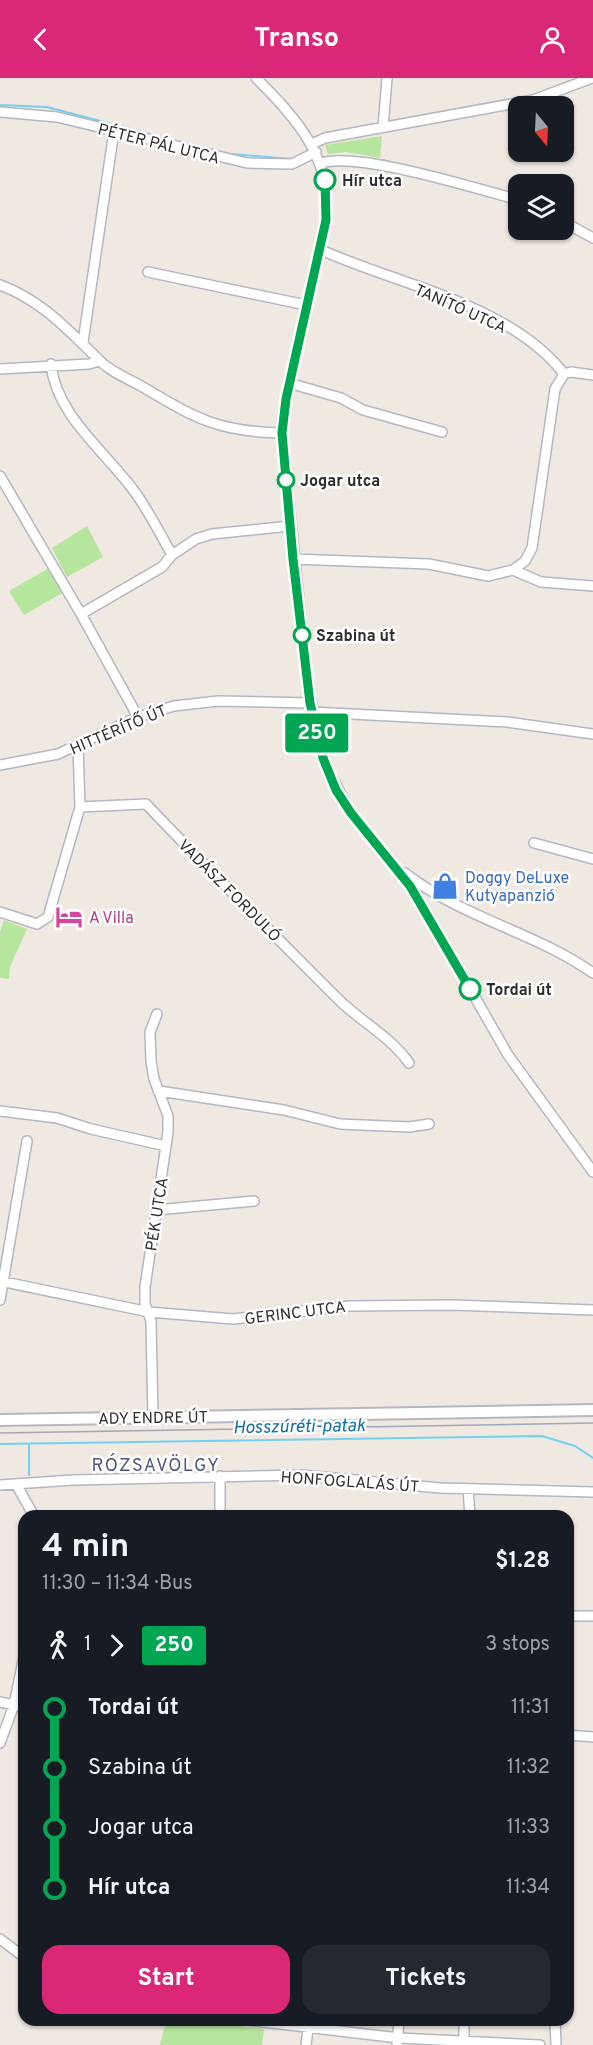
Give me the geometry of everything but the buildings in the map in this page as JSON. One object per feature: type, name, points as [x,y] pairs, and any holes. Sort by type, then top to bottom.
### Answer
[{"type":"street","points":[[256,78],[294,118],[314,148],[321,164],[327,206],[290,383],[282,433],[293,559],[311,708],[323,758],[336,790],[422,904],[508,1055],[593,1172]]},
{"type":"street","points":[[383,128],[387,78]]},
{"type":"street","name":"PÉTER PÁL UTCA","points":[[0,112],[46,115],[247,163],[292,164],[325,138],[533,100],[592,78]]},
{"type":"street","points":[[83,342],[114,131]]},
{"type":"street","points":[[321,164],[338,160],[366,162],[508,197]]},
{"type":"street","points":[[574,228],[593,238]]},
{"type":"street","name":"TANÍTÓ UTCA","points":[[319,249],[499,322],[551,359],[564,374]]},
{"type":"street","points":[[148,272],[306,305]]},
{"type":"street","points":[[0,285],[28,297],[83,342],[99,361],[176,407],[215,426],[282,433]]},
{"type":"street","points":[[0,369],[51,364],[89,364],[99,361]]},
{"type":"street","points":[[51,364],[57,391],[66,408],[138,496],[172,555]]},
{"type":"street","points":[[293,559],[429,564],[488,576],[513,570],[525,561],[532,548],[555,389],[564,374],[571,372],[593,375]]},
{"type":"street","points":[[290,383],[341,398],[363,410],[442,432]]},
{"type":"street","points":[[0,476],[138,717]]},
{"type":"street","points":[[81,614],[162,567],[172,555],[196,539],[212,534],[290,526]]},
{"type":"street","points":[[513,570],[541,582],[593,586]]},
{"type":"street","name":"HITTÉRÍTŐ ÚT","points":[[0,765],[38,760],[78,746],[138,717],[192,702],[311,708]]},
{"type":"street","points":[[311,708],[507,722],[593,734]]},
{"type":"street","points":[[0,912],[37,924],[48,917],[80,807],[78,746]]},
{"type":"street","name":"VADÁSZ FORDULÓ","points":[[80,807],[146,804],[252,915],[354,1015],[401,1052],[409,1063]]},
{"type":"street","points":[[534,843],[593,859]]},
{"type":"street","points":[[387,859],[438,896],[573,958],[593,973]]},
{"type":"street","name":"PÉK UTCA","points":[[153,1417],[151,1321],[145,1304],[145,1287],[169,1120],[154,1079],[150,1047],[150,1032],[157,1014]]},
{"type":"street","points":[[159,1091],[284,1110],[340,1124],[409,1128],[429,1124]]},
{"type":"street","points":[[0,1111],[57,1118],[91,1129],[166,1146]]},
{"type":"street","points":[[0,1300],[27,1141]]},
{"type":"street","points":[[156,1210],[254,1201]]},
{"type":"street","name":"GERINC UTCA","points":[[2,1281],[149,1312],[242,1320],[349,1305],[443,1305],[593,1310]]},
{"type":"street","name":"ADY ENDRE ÚT","points":[[0,1420],[593,1410]]},
{"type":"street","points":[[220,1476],[220,1510]]},
{"type":"street","name":"HONFOGLALÁS ÚT","points":[[0,1485],[220,1476],[324,1476],[468,1489],[593,1492]]},
{"type":"street","points":[[16,1484],[30,1510]]},
{"type":"street","points":[[468,1489],[470,1510]]},
{"type":"street","points":[[574,1616],[593,1616]]},
{"type":"street","points":[[0,1702],[18,1706]]},
{"type":"street","points":[[0,1743],[18,1708]]},
{"type":"street","points":[[574,1735],[593,1737]]},
{"type":"street","points":[[0,1939],[18,1952]]},
{"type":"street","points":[[306,2045],[309,2026]]},
{"type":"street","points":[[319,2026],[398,2042],[540,2045]]},
{"type":"street","points":[[398,2042],[399,2026]]},
{"type":"street","points":[[464,2026],[464,2042]]},
{"type":"street","points":[[555,2026],[555,2045]]},
{"type":"green space","points":[[382,136],[380,158],[346,152],[328,154],[325,145]]},
{"type":"green space","points":[[87,526],[103,557],[67,577],[52,548]]},
{"type":"green space","points":[[49,568],[62,593],[24,615],[9,591]]},
{"type":"green space","points":[[4,920],[27,929],[10,967],[9,979],[0,978],[0,932]]},
{"type":"green space","points":[[165,2026],[240,2026],[264,2029],[262,2045],[160,2045]]},
{"type":"waterway","points":[[0,105],[47,107],[195,146]]},
{"type":"waterway","points":[[230,154],[293,159]]},
{"type":"waterway","points":[[383,160],[397,164]]},
{"type":"waterway","name":"Hosszúréti-patak","points":[[0,1444],[542,1436],[575,1446],[593,1458]]},
{"type":"waterway","points":[[29,1445],[29,1475]]},
{"type":"tram line","points":[[0,1433],[593,1423]]},
{"type":"bus line","name":"250","points":[[325,180],[326,220],[286,399],[282,433],[293,559],[310,703],[323,758],[336,790],[351,813],[410,886],[470,989]]},
{"type":"place","name":"Hír utca","points":[[325,180]]},
{"type":"place","name":"Jogar utca","points":[[286,480]]},
{"type":"place","name":"Szabina út","points":[[302,635]]},
{"type":"place","name":"Doggy DeLuxe Kutyapanzió","points":[[445,886]]},
{"type":"place","name":"A Villa","points":[[69,917]]},
{"type":"place","name":"Tordai út","points":[[470,989]]},
{"type":"district","name":"RÓZSAVÖLGY","points":[[156,1465]]}]
